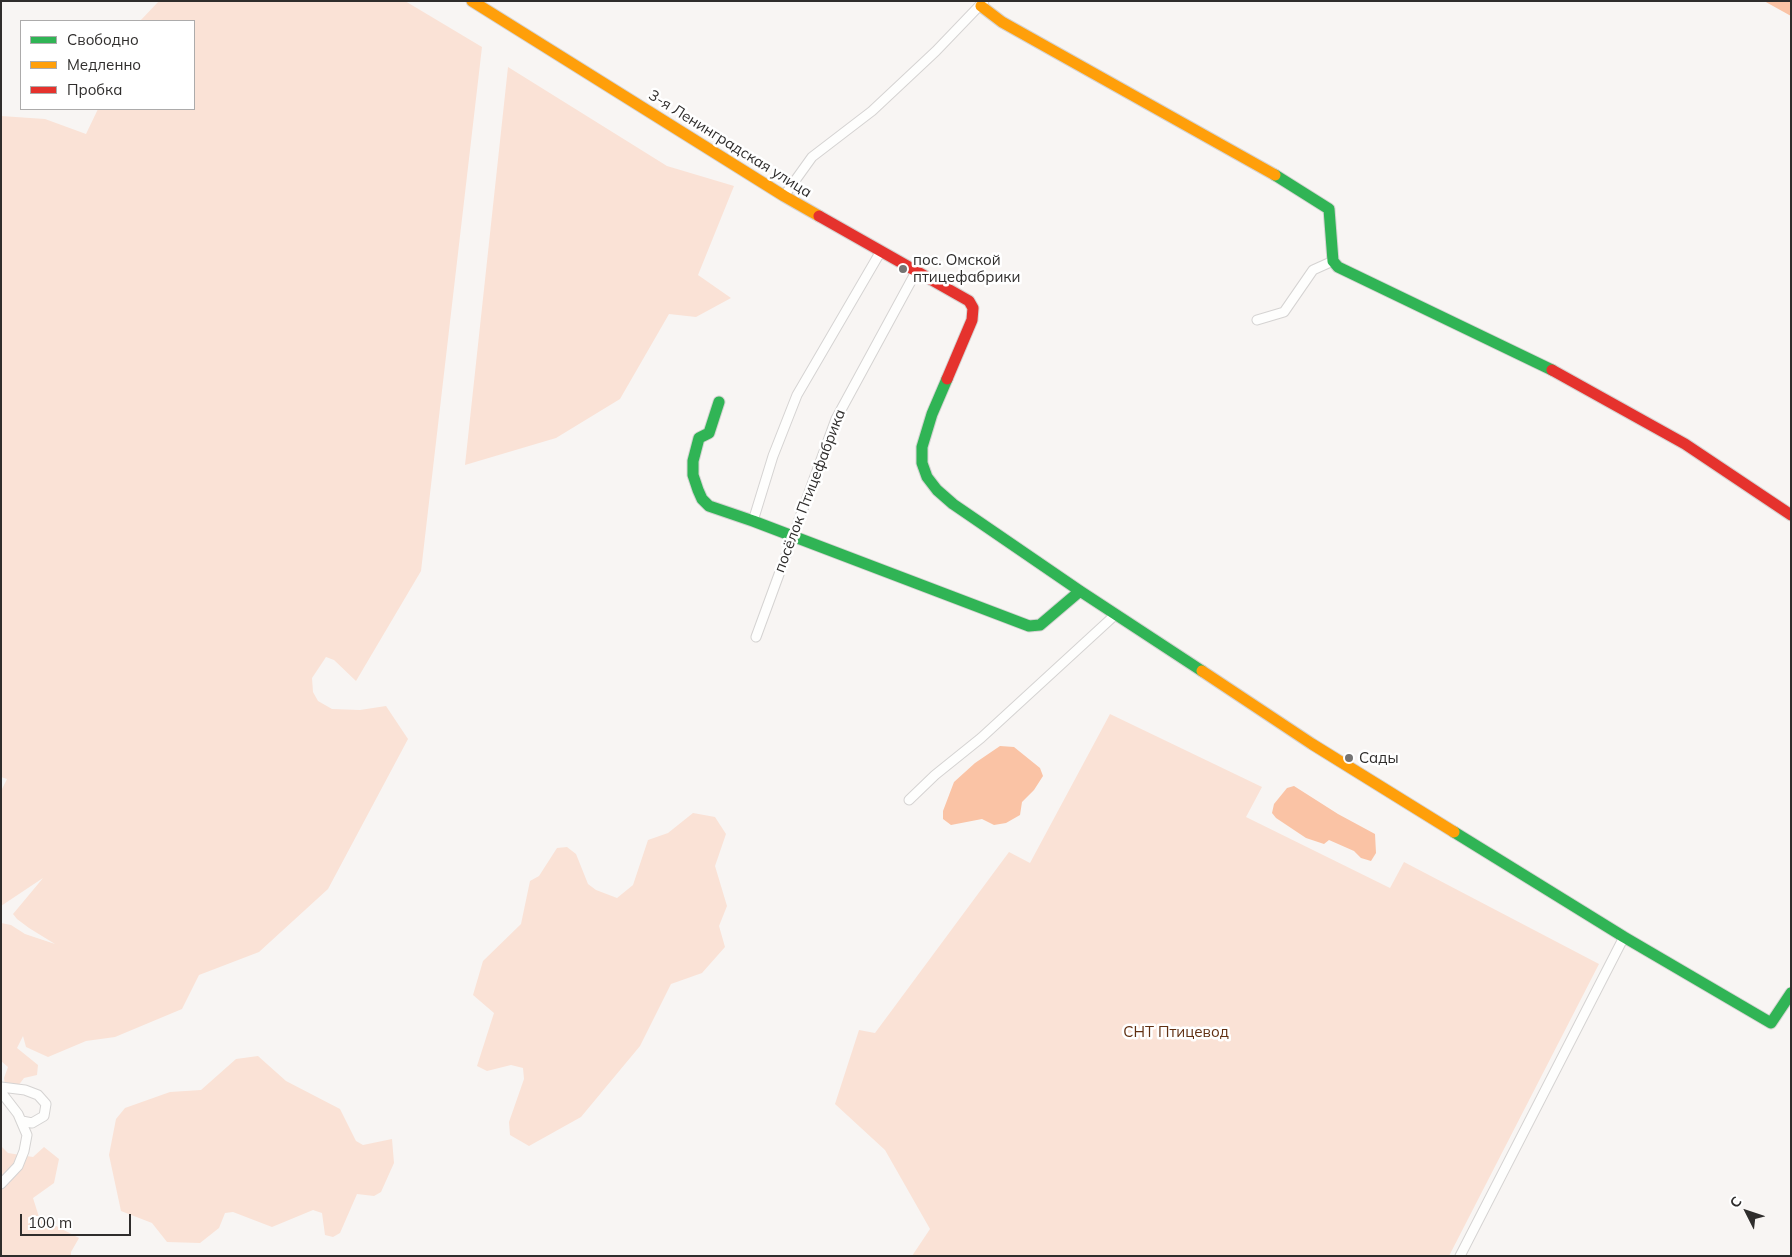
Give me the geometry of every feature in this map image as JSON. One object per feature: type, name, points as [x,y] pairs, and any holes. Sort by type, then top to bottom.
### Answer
[{"type":"street","name":"3-я Ленинградская улица","points":[[472,1],[784,196],[970,300],[973,308],[972,320],[924,436],[922,463],[924,470],[937,490],[953,504],[1080,591]]},
{"type":"street","points":[[784,196],[812,157],[872,111],[983,4],[1002,22],[1278,176],[1323,204],[1329,209],[1333,261],[1338,267],[1554,371],[1685,444],[1791,515]]},
{"type":"street","points":[[753,520],[773,456],[797,395],[881,251]]},
{"type":"street","points":[[1257,320],[1284,312],[1313,270],[1333,261]]},
{"type":"street","name":"посёлок Птицефабрика","points":[[756,637],[836,419],[917,270]]},
{"type":"street","points":[[720,402],[709,434],[699,438],[693,460],[694,476],[702,499],[709,506],[753,520],[792,537],[1034,627],[1040,625],[1080,591],[1312,744],[1624,937],[1771,1023],[1791,993]]},
{"type":"street","points":[[909,800],[935,775],[981,738],[1115,615]]},
{"type":"street","points":[[1460,1256],[1624,937]]},
{"type":"street","points":[[1,1087],[32,1092],[38,1095],[46,1104],[44,1116],[32,1123],[22,1121]]},
{"type":"street","points":[[1,1092],[22,1121],[27,1135],[24,1151],[18,1166],[1,1184]]},
{"type":"green space","points":[[159,1],[405,1],[482,47],[421,571],[356,681],[334,660],[326,657],[312,678],[313,692],[318,701],[332,709],[360,710],[386,706],[408,739],[328,889],[259,952],[199,975],[182,1009],[115,1037],[86,1041],[48,1057],[26,1047],[23,1036],[17,1048],[38,1065],[37,1075],[24,1078],[18,1086],[5,1085],[4,1078],[8,1067],[1,1061],[1,923],[11,925],[25,934],[55,944],[29,928],[13,914],[43,878],[1,906],[1,791],[7,779],[1,777],[1,116],[45,119],[86,134],[98,110],[195,110],[195,20],[141,20]]},
{"type":"green space","points":[[508,67],[667,166],[734,186],[698,275],[731,298],[696,317],[669,314],[620,399],[556,438],[465,465]]},
{"type":"green space","name":"СНТ Птицевод","points":[[1110,714],[1262,787],[1246,817],[1390,888],[1404,862],[1599,964],[1449,1256],[912,1256],[930,1229],[885,1150],[835,1104],[859,1030],[875,1033],[1009,852],[1030,863]]},
{"type":"green space","points":[[693,813],[715,817],[726,834],[715,866],[727,906],[719,926],[725,947],[702,973],[671,984],[640,1046],[581,1117],[529,1146],[510,1135],[509,1122],[524,1079],[523,1068],[511,1065],[487,1071],[477,1066],[494,1013],[473,995],[483,961],[521,924],[530,881],[539,876],[557,848],[567,847],[576,854],[588,884],[596,890],[617,898],[633,885],[648,840],[668,833]]},
{"type":"green space","points":[[258,1056],[286,1081],[340,1109],[356,1141],[363,1145],[392,1139],[394,1163],[381,1192],[374,1196],[357,1194],[340,1233],[333,1237],[325,1235],[322,1213],[313,1210],[272,1227],[233,1212],[225,1213],[219,1228],[200,1243],[167,1242],[152,1223],[121,1211],[109,1155],[116,1119],[125,1108],[170,1092],[201,1090],[236,1059]]},
{"type":"green space","points":[[1,1146],[8,1153],[33,1157],[44,1147],[59,1159],[54,1183],[33,1198],[39,1217],[79,1238],[71,1252],[71,1256],[1,1256]]},
{"type":"shaded area","points":[[1764,1],[1791,1],[1791,16]]},
{"type":"shaded area","points":[[1000,746],[1014,747],[1040,768],[1043,776],[1034,790],[1022,802],[1020,815],[1006,823],[994,825],[982,819],[951,825],[943,819],[943,811],[954,782],[975,763]]},
{"type":"shaded area","points":[[1294,786],[1338,814],[1375,834],[1376,853],[1371,861],[1361,858],[1354,851],[1329,840],[1324,844],[1306,838],[1276,818],[1272,813],[1274,804],[1287,788]]},
{"type":"traffic: fast","points":[[1275,175],[1329,209],[1333,261],[1338,267],[1552,370]]},
{"type":"traffic: fast","points":[[947,379],[932,414],[922,447],[922,463],[927,477],[937,490],[953,504],[1080,591],[1202,671]]},
{"type":"traffic: fast","points":[[719,402],[709,433],[699,438],[693,461],[693,475],[698,490],[702,499],[709,506],[1029,626],[1040,625],[1080,591]]},
{"type":"traffic: fast","points":[[1454,832],[1624,937],[1771,1023],[1791,993]]},
{"type":"traffic: slow","points":[[472,1],[819,216]]},
{"type":"traffic: slow","points":[[981,6],[1002,22],[1275,175]]},
{"type":"traffic: slow","points":[[1202,671],[1312,744],[1454,832]]},
{"type":"traffic: jam","points":[[819,216],[969,301],[973,308],[972,320],[947,379]]},
{"type":"traffic: jam","points":[[1552,370],[1685,444],[1791,515]]},
{"type":"place","name":"пос. Омской птицефабрики","points":[[903,269]]},
{"type":"place","name":"Сады","points":[[1349,758]]}]
